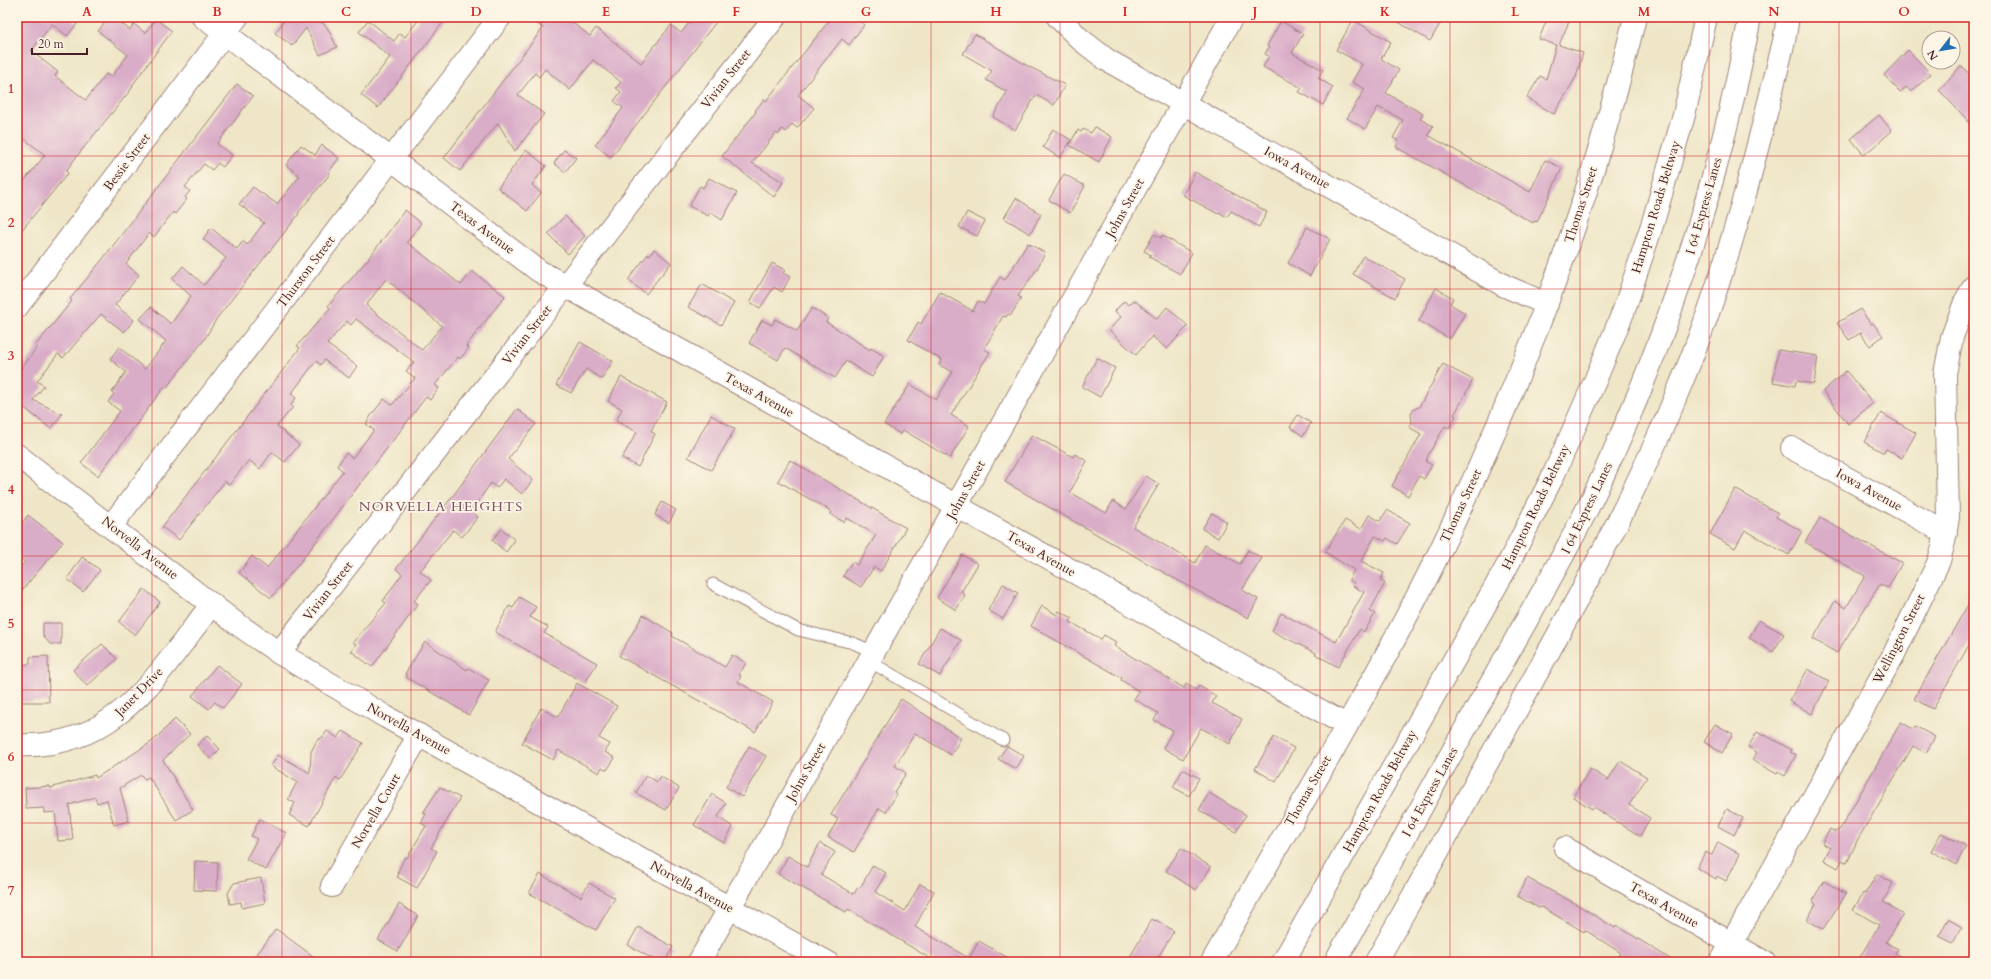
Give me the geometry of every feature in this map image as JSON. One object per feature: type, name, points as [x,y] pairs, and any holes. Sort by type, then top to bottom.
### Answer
[{"type":"main road","name":"Texas Avenue","points":[[203,17],[231,25],[391,159],[539,271],[1346,725]]},
{"type":"main road","name":"Thurston Street","points":[[111,526],[500,17]]},
{"type":"main road","name":"Vivian Street","points":[[279,653],[775,17]]},
{"type":"main road","name":"Iowa Avenue","points":[[1058,17],[1080,39],[1107,60],[1505,286],[1547,304]]},
{"type":"main road","name":"Johns Street","points":[[698,962],[957,507],[1232,17]]},
{"type":"main road","name":"Thomas Street","points":[[1212,962],[1346,725],[1439,552],[1495,434],[1547,304],[1585,199],[1622,70],[1635,17]]},
{"type":"main road","name":"Hampton Roads Beltway","points":[[1283,962],[1506,568],[1553,476],[1596,381],[1624,310],[1653,222],[1684,116],[1706,17]]},
{"type":"main road","name":"I 64 Express Lanes","points":[[1335,962],[1556,571],[1600,483],[1642,387],[1680,288],[1713,177],[1739,78],[1750,17]]},
{"type":"main road","points":[[1376,962],[1585,587],[1634,489],[1678,391],[1714,299],[1743,204],[1782,48],[1788,17]]},
{"type":"main road","name":"Bessie Street","points":[[17,307],[231,25]]},
{"type":"main road","name":"Wellington Street","points":[[1726,953],[1894,654],[1939,561],[1948,517],[1945,374],[1952,337],[1965,302],[1974,286]]},
{"type":"main road","name":"Iowa Avenue","points":[[1792,448],[1946,532]]},
{"type":"main road","name":"Norvella Avenue","points":[[17,455],[212,604],[279,653],[386,717],[827,962]]},
{"type":"main road","name":"Janet Drive","points":[[17,745],[33,746],[58,743],[88,733],[106,724],[126,708],[150,684],[212,604]]},
{"type":"main road","name":"Norvella Court","points":[[332,886],[419,735]]},
{"type":"main road","name":"Texas Avenue","points":[[1565,848],[1726,953],[1764,962]]},
{"type":"lane","points":[[713,584],[798,630],[853,643],[871,657],[1003,740]]},
{"type":"building","points":[[24,17],[69,17],[77,24],[67,36],[52,24],[31,51],[58,72],[55,76],[86,100],[106,74],[111,77],[128,55],[98,31],[109,17],[113,17],[130,30],[134,24],[145,33],[156,19],[172,31],[132,86],[133,87],[66,171],[68,173],[17,236],[17,176],[24,181],[45,155],[17,133],[17,26]]},
{"type":"building","points":[[287,17],[315,17],[327,27],[337,47],[320,55],[306,28],[292,46],[275,33]]},
{"type":"building","points":[[421,17],[447,17],[378,108],[361,95],[390,57],[359,32],[368,20],[394,41],[400,33],[405,37]]},
{"type":"building","points":[[529,17],[565,17],[590,36],[596,28],[641,63],[671,25],[681,33],[694,17],[720,17],[611,157],[595,145],[623,108],[614,101],[621,92],[616,88],[621,82],[593,60],[570,90],[545,69],[539,77],[535,73],[518,95],[544,114],[515,151],[498,123],[460,171],[444,158],[543,28]]},
{"type":"building","points":[[832,17],[855,17],[864,25],[849,45],[842,39],[798,95],[814,108],[797,128],[792,124],[786,132],[782,129],[778,135],[776,133],[752,163],[783,182],[774,197],[722,156],[756,112],[755,111],[764,99],[766,101]]},
{"type":"building","points":[[1390,17],[1444,17],[1430,41]]},
{"type":"building","points":[[1548,17],[1571,17],[1559,45],[1583,53],[1576,77],[1554,114],[1527,98],[1540,76],[1546,79],[1556,45],[1539,39]]},
{"type":"building","points":[[1353,20],[1391,42],[1381,59],[1399,70],[1386,93],[1423,114],[1420,119],[1433,126],[1428,135],[1530,192],[1545,160],[1562,168],[1537,222],[1534,221],[1533,223],[1396,147],[1399,141],[1393,138],[1403,120],[1378,107],[1365,129],[1347,118],[1365,89],[1352,82],[1362,64],[1336,50]]},
{"type":"building","points":[[1281,21],[1303,34],[1292,53],[1323,70],[1318,78],[1333,87],[1323,105],[1299,92],[1302,88],[1263,67],[1269,56],[1265,54],[1269,47],[1267,46]]},
{"type":"building","points":[[975,34],[1026,65],[1065,85],[1054,105],[1036,95],[1015,130],[993,117],[1007,92],[986,80],[992,71],[963,54]]},
{"type":"building","points":[[1908,50],[1921,64],[1921,70],[1927,70],[1931,74],[1911,92],[1906,87],[1900,92],[1884,75]]},
{"type":"building","points":[[1961,66],[1974,78],[1974,127],[1939,90],[1957,70],[1961,70]]},
{"type":"building","points":[[237,84],[253,96],[217,144],[232,155],[223,167],[218,163],[212,170],[204,164],[185,187],[190,191],[185,197],[187,199],[175,214],[173,212],[154,237],[149,233],[126,264],[139,275],[115,305],[134,320],[124,332],[101,314],[63,358],[58,354],[37,381],[44,386],[33,400],[62,414],[51,429],[17,402],[17,374],[37,347],[35,346],[72,301],[70,299],[102,260]]},
{"type":"building","points":[[1879,115],[1892,131],[1864,155],[1851,139]]},
{"type":"building","points":[[1095,127],[1112,137],[1099,162],[1069,145],[1078,130],[1081,132],[1083,129],[1091,133]]},
{"type":"building","points":[[1053,129],[1071,140],[1060,158],[1043,147]]},
{"type":"building","points":[[301,145],[315,155],[322,145],[339,158],[328,173],[330,174],[217,318],[204,340],[166,388],[164,387],[98,476],[81,463],[120,411],[108,402],[114,394],[112,392],[126,372],[110,359],[119,347],[145,369],[166,341],[140,319],[151,307],[171,324],[191,296],[172,279],[183,266],[204,285],[226,258],[203,239],[211,228],[237,249],[243,241],[247,245],[264,223],[239,204],[253,187],[277,204],[300,176],[286,165]]},
{"type":"building","points":[[526,150],[546,166],[532,185],[541,193],[527,211],[498,188]]},
{"type":"building","points":[[564,150],[576,158],[565,172],[554,163]]},
{"type":"building","points":[[1195,172],[1267,212],[1259,227],[1231,211],[1227,217],[1219,212],[1218,214],[1183,195]]},
{"type":"building","points":[[1064,174],[1085,186],[1070,213],[1049,200]]},
{"type":"building","points":[[709,178],[737,193],[722,220],[710,212],[708,216],[689,206],[700,186],[703,188]]},
{"type":"building","points":[[1016,198],[1041,214],[1030,234],[1004,218]]},
{"type":"building","points":[[405,210],[421,223],[407,242],[461,285],[472,271],[505,296],[466,346],[469,348],[460,359],[458,357],[435,385],[439,388],[430,400],[426,397],[305,556],[271,598],[239,573],[252,556],[267,568],[343,471],[337,466],[346,453],[352,458],[374,430],[366,424],[372,414],[384,399],[392,405],[415,378],[406,371],[414,362],[356,319],[351,325],[347,321],[327,344],[357,366],[349,378],[324,360],[321,365],[316,361],[291,394],[296,398],[291,405],[293,407],[277,426],[299,445],[285,462],[272,452],[260,469],[249,460],[229,485],[225,481],[179,540],[162,527],[300,348],[297,346],[330,308],[328,306],[368,259]],"holes":[[[386,279],[442,326],[422,350],[366,305]]]},
{"type":"building","points":[[967,212],[985,221],[977,236],[959,227]]},
{"type":"building","points":[[565,216],[585,236],[568,254],[548,234]]},
{"type":"building","points":[[1307,227],[1330,239],[1310,276],[1288,263]]},
{"type":"building","points":[[1154,234],[1161,238],[1162,235],[1192,253],[1180,274],[1149,257],[1151,255],[1144,251]]},
{"type":"building","points":[[1028,243],[1045,253],[1037,269],[1018,296],[1021,298],[1011,315],[1008,314],[1006,317],[1003,316],[984,349],[990,352],[951,415],[969,426],[950,458],[903,430],[900,434],[884,424],[910,384],[936,400],[953,372],[939,365],[942,360],[908,340],[918,322],[921,324],[940,292],[973,311],[978,301],[984,304],[1000,277],[1005,280]]},
{"type":"building","points":[[654,249],[671,263],[646,294],[628,280],[648,254],[650,255]]},
{"type":"building","points":[[1363,256],[1405,279],[1395,298],[1353,274]]},
{"type":"building","points":[[772,263],[785,270],[783,273],[790,277],[782,292],[774,287],[760,308],[750,302]]},
{"type":"building","points":[[702,284],[734,303],[721,325],[688,307]]},
{"type":"building","points":[[1436,288],[1453,298],[1450,304],[1465,313],[1450,339],[1419,321]]},
{"type":"building","points":[[1134,300],[1157,319],[1167,307],[1188,326],[1167,349],[1152,336],[1136,355],[1109,330],[1121,317],[1115,311],[1124,301],[1129,305]]},
{"type":"building","points":[[812,308],[828,318],[826,322],[870,350],[871,348],[884,356],[872,377],[846,361],[835,378],[785,348],[778,360],[749,343],[762,320],[772,325],[775,319],[797,331]]},
{"type":"building","points":[[1860,309],[1871,324],[1873,323],[1883,336],[1870,346],[1860,333],[1849,340],[1837,323]]},
{"type":"building","points":[[580,342],[613,361],[602,379],[586,369],[571,393],[556,385]]},
{"type":"building","points":[[1778,350],[1818,356],[1814,384],[1796,381],[1795,386],[1773,382]]},
{"type":"building","points":[[1097,358],[1115,368],[1100,397],[1082,387]]},
{"type":"building","points":[[1443,364],[1473,380],[1454,415],[1456,416],[1449,428],[1445,426],[1428,455],[1426,462],[1432,465],[1424,479],[1419,476],[1408,496],[1392,486],[1421,434],[1409,427],[1412,422],[1411,414],[1414,409],[1419,407]]},
{"type":"building","points":[[1846,371],[1873,403],[1848,424],[1823,391]]},
{"type":"building","points":[[621,377],[667,402],[651,431],[655,434],[638,467],[622,458],[637,432],[616,421],[622,409],[608,401]]},
{"type":"building","points":[[517,409],[536,424],[508,459],[533,480],[522,494],[504,479],[497,488],[491,483],[471,511],[478,517],[462,537],[453,530],[420,571],[431,580],[414,601],[418,604],[372,667],[351,651],[356,644],[353,642],[386,603],[383,601],[402,574],[396,569],[455,493]]},
{"type":"building","points":[[1881,413],[1916,433],[1902,458],[1886,449],[1884,453],[1864,442]]},
{"type":"building","points":[[711,415],[735,429],[711,470],[688,457]]},
{"type":"building","points":[[1298,415],[1311,423],[1303,436],[1290,427]]},
{"type":"building","points":[[1032,435],[1073,457],[1075,454],[1087,461],[1070,492],[1106,513],[1113,501],[1126,509],[1146,476],[1159,484],[1133,527],[1195,563],[1205,545],[1240,564],[1248,550],[1262,558],[1242,590],[1258,599],[1248,618],[1168,575],[1005,482]]},
{"type":"building","points":[[790,460],[906,528],[881,571],[874,567],[861,587],[843,576],[852,562],[857,565],[876,535],[847,518],[844,522],[830,514],[831,511],[778,481]]},
{"type":"building","points":[[1735,489],[1778,513],[1776,517],[1802,531],[1789,555],[1745,530],[1735,548],[1710,534]]},
{"type":"building","points":[[662,502],[676,510],[669,523],[655,515]]},
{"type":"building","points":[[1387,510],[1410,523],[1397,544],[1387,538],[1385,541],[1375,536],[1361,561],[1384,573],[1380,581],[1385,583],[1370,611],[1375,614],[1364,632],[1360,629],[1338,667],[1315,654],[1316,653],[1272,631],[1281,613],[1336,642],[1364,592],[1353,586],[1354,583],[1349,580],[1354,570],[1325,552],[1345,520],[1361,529],[1369,515],[1380,521]]},
{"type":"building","points":[[1212,513],[1227,522],[1218,538],[1202,529]]},
{"type":"building","points":[[28,515],[63,542],[17,596],[17,571],[25,562],[17,556],[17,530]]},
{"type":"building","points":[[1820,518],[1902,563],[1888,588],[1880,584],[1837,653],[1813,639],[1835,601],[1846,608],[1865,576],[1805,542]]},
{"type":"building","points":[[502,529],[515,540],[506,552],[492,540]]},
{"type":"building","points":[[962,555],[978,564],[961,592],[965,595],[956,610],[937,598]]},
{"type":"building","points":[[82,557],[100,570],[83,592],[67,579]]},
{"type":"building","points":[[1003,584],[1018,593],[1003,619],[988,610]]},
{"type":"building","points":[[144,589],[160,602],[135,635],[119,622]]},
{"type":"building","points":[[1974,594],[1974,636],[1933,709],[1914,699]]},
{"type":"building","points":[[519,597],[536,607],[530,617],[548,627],[544,633],[597,663],[585,683],[495,632],[509,606],[513,608]]},
{"type":"building","points":[[1042,606],[1057,615],[1059,611],[1072,618],[1070,622],[1101,639],[1104,635],[1116,642],[1114,646],[1184,688],[1186,684],[1196,690],[1199,686],[1216,696],[1212,703],[1242,719],[1230,744],[1201,728],[1183,759],[1163,748],[1173,730],[1154,720],[1158,713],[1134,699],[1139,691],[1121,680],[1122,678],[1031,626]]},
{"type":"building","points":[[643,615],[673,633],[672,636],[725,667],[732,655],[746,663],[739,675],[741,676],[738,682],[773,702],[755,732],[619,656]]},
{"type":"building","points":[[1759,620],[1784,634],[1773,652],[1749,638]]},
{"type":"building","points":[[43,623],[61,623],[61,644],[50,644],[43,636]]},
{"type":"building","points":[[940,628],[961,640],[940,676],[919,664]]},
{"type":"building","points":[[425,642],[467,670],[468,668],[489,680],[469,715],[406,677],[407,675],[405,674]]},
{"type":"building","points":[[102,644],[117,659],[87,686],[73,670]]},
{"type":"building","points":[[48,656],[49,702],[17,702],[17,665],[30,664],[30,657]]},
{"type":"building","points":[[217,665],[242,684],[223,708],[215,702],[209,709],[192,696]]},
{"type":"building","points":[[1808,669],[1829,681],[1812,714],[1789,701]]},
{"type":"building","points":[[577,683],[617,706],[599,738],[610,744],[605,752],[615,758],[607,770],[602,767],[599,773],[558,750],[553,760],[522,743],[541,708],[558,717]]},
{"type":"building","points":[[901,699],[961,738],[951,755],[915,733],[895,766],[906,773],[894,792],[897,794],[886,812],[879,808],[854,852],[828,837],[838,819],[831,815]]},
{"type":"building","points":[[175,719],[190,734],[163,760],[193,810],[176,820],[149,777],[145,779],[141,775],[120,788],[129,821],[114,825],[107,800],[97,803],[95,797],[69,805],[73,840],[58,841],[55,812],[44,813],[44,808],[26,809],[25,788],[50,786],[50,788],[95,775],[96,778],[153,741]]},
{"type":"building","points":[[1901,722],[1913,729],[1915,726],[1935,737],[1926,753],[1913,746],[1858,839],[1847,863],[1842,860],[1838,868],[1824,860],[1830,848],[1822,843],[1830,829],[1835,832],[1840,829]]},
{"type":"building","points":[[1715,724],[1733,734],[1722,753],[1704,742]]},
{"type":"building","points":[[327,731],[338,738],[343,731],[363,743],[340,780],[336,777],[309,826],[289,815],[295,803],[288,799],[297,782],[271,766],[278,755],[310,773],[311,752],[317,740],[323,737]]},
{"type":"building","points":[[1757,732],[1792,750],[1790,752],[1796,755],[1785,776],[1778,772],[1777,774],[1752,760],[1757,752],[1748,747]]},
{"type":"building","points":[[207,736],[220,749],[210,759],[197,745]]},
{"type":"building","points":[[1274,737],[1294,748],[1276,782],[1255,769]]},
{"type":"building","points":[[749,746],[766,756],[742,797],[726,787]]},
{"type":"building","points":[[1007,746],[1024,756],[1016,769],[998,759]]},
{"type":"building","points":[[1620,761],[1647,777],[1629,805],[1650,818],[1640,836],[1593,807],[1592,809],[1573,797],[1590,769],[1608,780]]},
{"type":"building","points":[[1183,769],[1199,778],[1189,796],[1173,787]]},
{"type":"building","points":[[646,775],[657,782],[660,776],[679,788],[666,810],[636,793]]},
{"type":"building","points":[[440,787],[460,798],[431,848],[437,851],[417,888],[397,877],[399,874],[397,873],[405,857],[407,858],[426,826],[421,823],[426,814],[423,813]]},
{"type":"building","points":[[1209,793],[1246,815],[1236,832],[1199,810]]},
{"type":"building","points":[[712,794],[726,803],[718,817],[733,827],[724,843],[694,825]]},
{"type":"building","points":[[1727,809],[1743,818],[1734,835],[1718,826]]},
{"type":"building","points":[[260,819],[286,833],[266,870],[246,859],[257,839],[251,836]]},
{"type":"building","points":[[1941,833],[1966,846],[1956,865],[1931,851]]},
{"type":"building","points":[[1718,842],[1740,854],[1726,881],[1717,876],[1716,879],[1697,868],[1705,852],[1712,855]]},
{"type":"building","points":[[820,843],[835,852],[821,875],[854,894],[858,887],[860,888],[873,865],[886,873],[875,892],[905,911],[920,884],[934,891],[915,927],[969,958],[979,941],[1015,962],[936,962],[848,909],[846,912],[778,874],[788,856],[807,867]]},
{"type":"building","points":[[1181,848],[1211,867],[1196,890],[1166,871]]},
{"type":"building","points":[[195,861],[218,862],[217,891],[194,890]]},
{"type":"building","points":[[540,874],[581,897],[589,883],[615,898],[596,930],[529,893]]},
{"type":"building","points":[[1877,874],[1893,883],[1883,902],[1903,914],[1886,942],[1898,949],[1895,953],[1911,962],[1857,962],[1879,925],[1853,910]]},
{"type":"building","points":[[261,878],[265,903],[242,908],[241,902],[230,904],[228,893],[234,883]]},
{"type":"building","points":[[1527,878],[1578,905],[1615,928],[1616,925],[1675,962],[1626,962],[1618,957],[1621,953],[1585,930],[1584,932],[1542,907],[1539,908],[1517,896]]},
{"type":"building","points":[[1824,881],[1846,894],[1823,929],[1807,920],[1816,904],[1812,901]]},
{"type":"building","points":[[399,904],[418,916],[398,951],[378,940]]},
{"type":"building","points":[[1152,919],[1174,931],[1155,962],[1127,962]]},
{"type":"building","points":[[1948,919],[1962,927],[1953,943],[1939,936]]},
{"type":"building","points":[[638,927],[673,947],[665,962],[658,962],[628,945]]},
{"type":"building","points":[[276,929],[321,962],[251,962]]},
{"type":"district","name":"NORVELLA HEIGHTS","points":[[441,506]]}]
